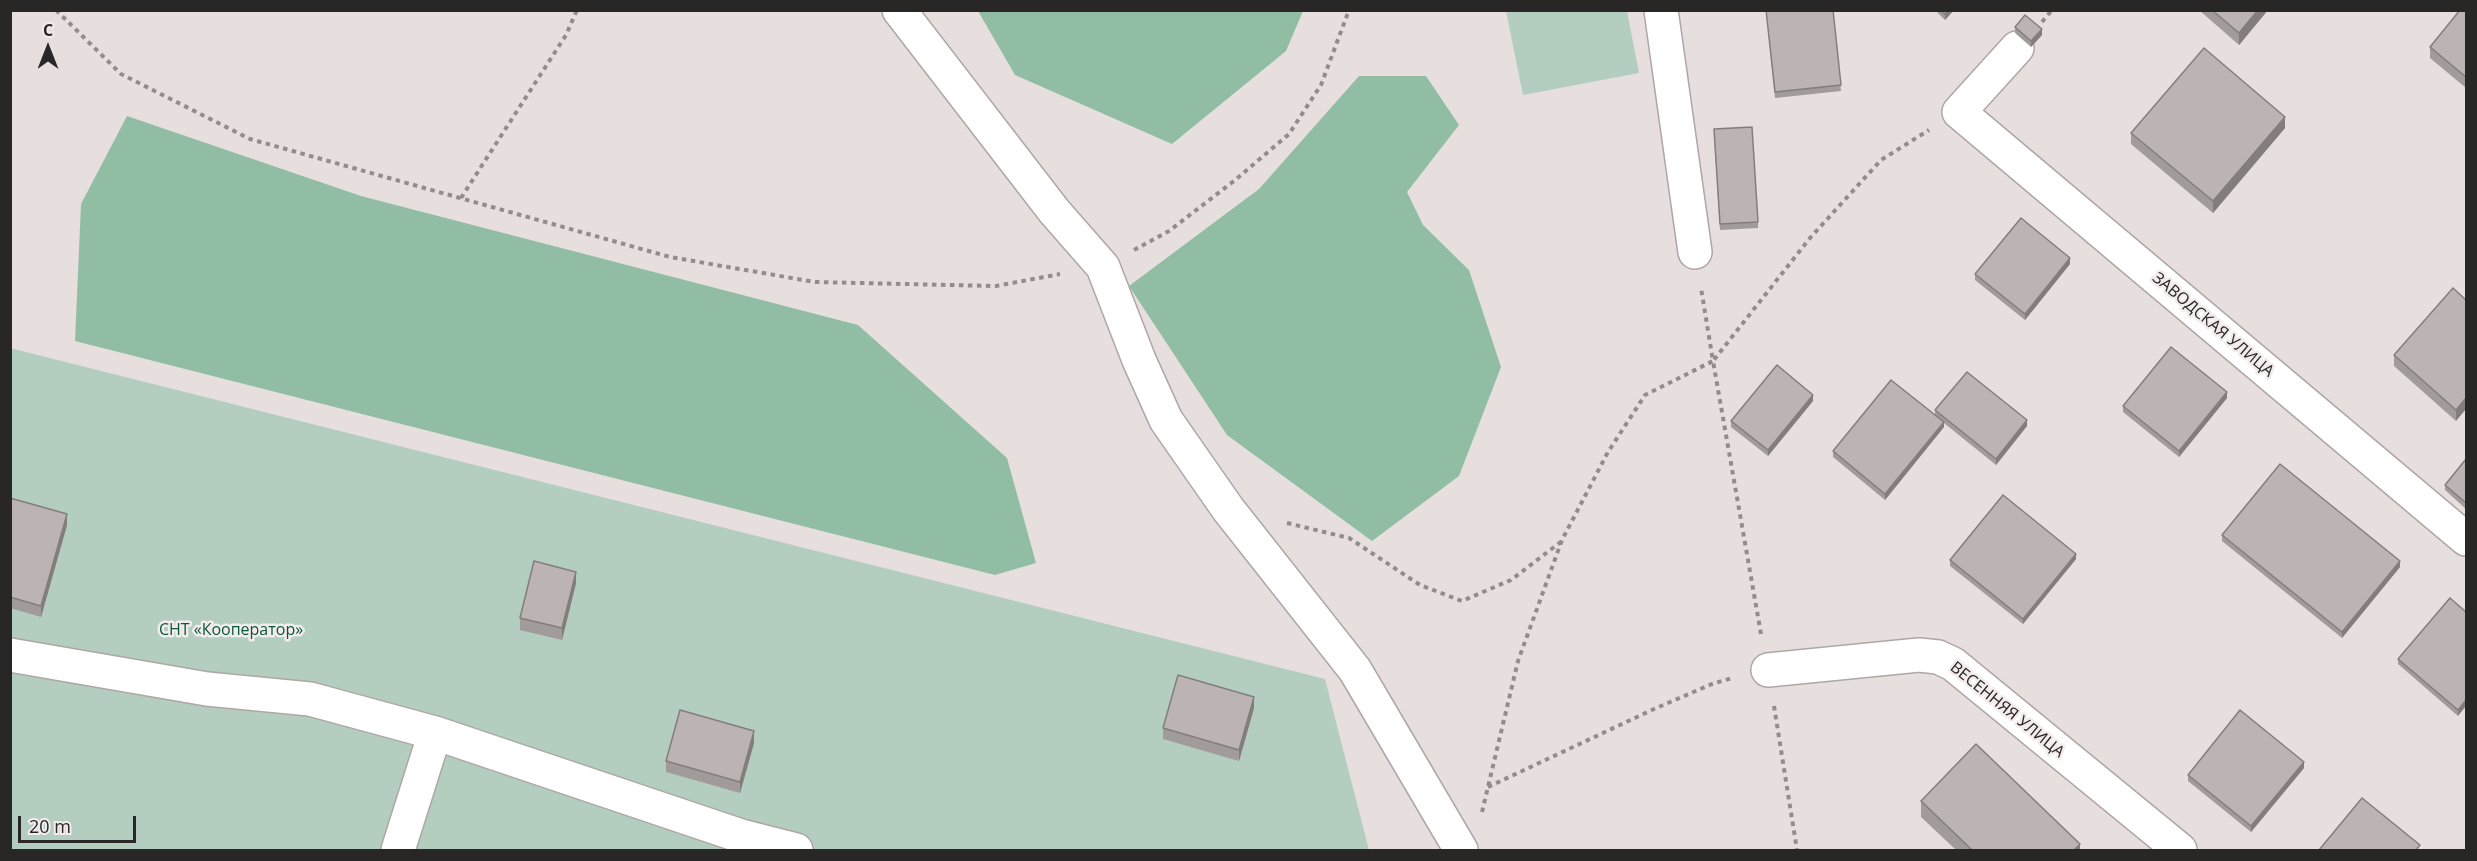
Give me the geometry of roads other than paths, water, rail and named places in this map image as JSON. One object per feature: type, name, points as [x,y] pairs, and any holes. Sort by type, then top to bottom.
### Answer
[{"type":"street","points":[[899,10],[1018,166],[1103,267],[1139,360],[1166,420],[1228,509],[1355,670],[1461,850]]},
{"type":"street","points":[[1661,10],[1695,252]]},
{"type":"street","name":"ЗАВОДСКАЯ УЛИЦА","points":[[2017,48],[1959,112],[2466,539]]},
{"type":"street","name":"ВЕСЕННЯЯ УЛИЦА","points":[[1768,670],[1919,655],[1938,657],[1953,664],[2180,850]]},
{"type":"street","points":[[11,660],[207,689],[309,699],[435,733],[739,843],[796,850]]},
{"type":"street","points":[[398,850],[435,733]]},
{"type":"park label","name":"СНТ «Кооператор»","points":[[231,630]]}]
